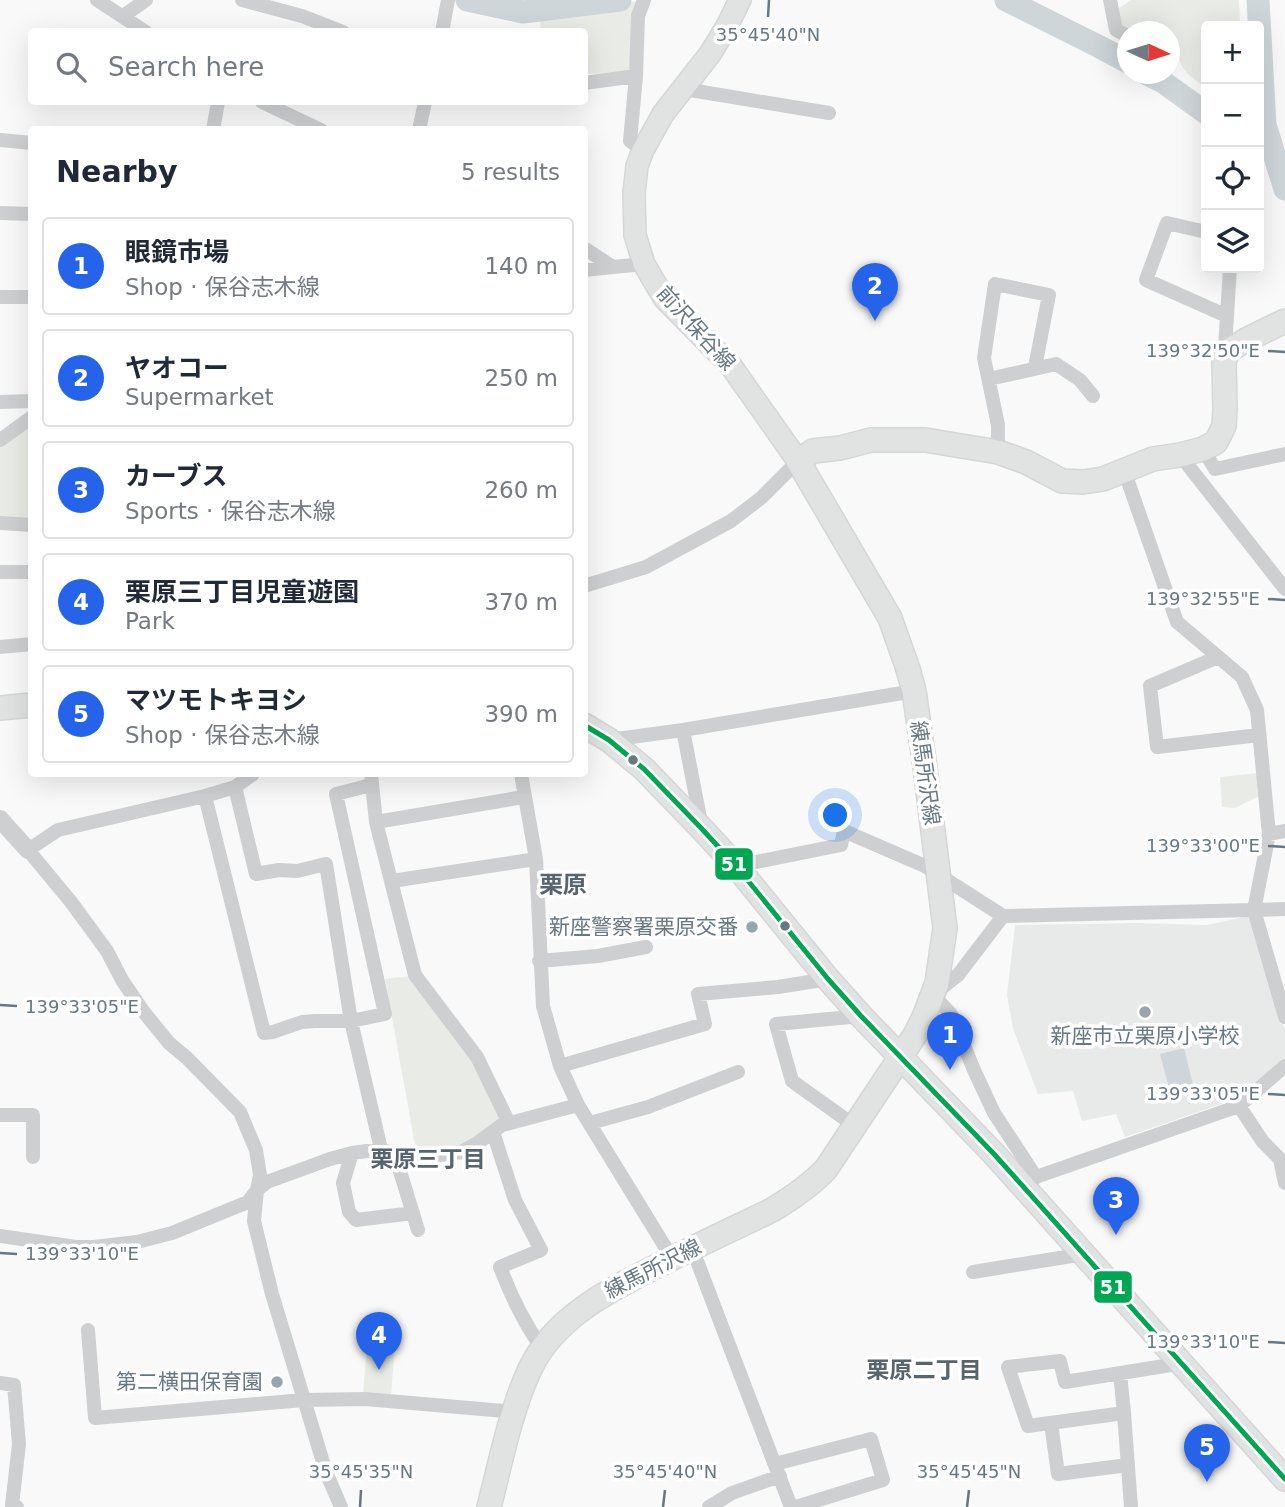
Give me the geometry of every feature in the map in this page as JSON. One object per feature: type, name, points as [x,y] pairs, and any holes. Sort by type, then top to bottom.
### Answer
[{"type":"main road","name":"前沢保谷線","points":[[740,0],[710,54],[663,114],[643,150],[637,166],[634,193],[635,235],[644,264],[664,298],[731,366],[798,461]]},
{"type":"main road","points":[[798,461],[813,451],[871,440],[925,440],[998,452],[1026,462],[1062,481],[1103,479],[1153,459],[1203,449],[1216,442],[1224,426],[1224,362],[1228,351],[1285,321]]},
{"type":"main road","name":"練馬所沢線","points":[[489,1507],[514,1412],[530,1369],[542,1348],[587,1305],[614,1287],[772,1210],[796,1196],[827,1169],[900,1057],[924,1017],[933,995],[940,970],[945,928],[914,691],[890,618],[798,461]]},
{"type":"main road","points":[[0,708],[28,705]]},
{"type":"main road","points":[[588,727],[609,740],[644,769],[736,866],[861,1016],[961,1119],[1030,1182],[1084,1254],[1285,1479]]},
{"type":"street","points":[[97,0],[140,28]]},
{"type":"street","points":[[123,16],[146,0]]},
{"type":"street","points":[[242,0],[302,16],[333,28]]},
{"type":"street","points":[[643,150],[630,141],[638,16],[644,0]]},
{"type":"street","points":[[1110,0],[1117,30]]},
{"type":"street","points":[[443,28],[448,1]]},
{"type":"street","points":[[588,82],[636,76]]},
{"type":"street","points":[[684,89],[829,113]]},
{"type":"street","points":[[214,126],[217,105]]},
{"type":"street","points":[[268,105],[313,126]]},
{"type":"street","points":[[420,126],[424,105]]},
{"type":"street","points":[[0,140],[28,143]]},
{"type":"street","points":[[0,213],[28,214]]},
{"type":"street","points":[[1201,231],[1167,223],[1146,280],[1227,316]]},
{"type":"street","points":[[588,251],[613,267]]},
{"type":"street","points":[[588,270],[644,264]]},
{"type":"street","points":[[1228,351],[1225,347],[1230,273]]},
{"type":"street","points":[[998,452],[998,425],[984,358],[995,284],[1049,295],[1035,367]]},
{"type":"street","points":[[0,298],[28,296]]},
{"type":"street","points":[[989,379],[1056,363],[1080,380],[1093,396]]},
{"type":"street","points":[[0,401],[28,401]]},
{"type":"street","points":[[0,440],[28,420]]},
{"type":"street","points":[[1203,449],[1215,469],[1285,454]]},
{"type":"street","points":[[1180,455],[1285,589]]},
{"type":"street","points":[[588,585],[646,567],[731,522],[761,498],[798,461]]},
{"type":"street","points":[[1125,470],[1177,622],[1242,677],[1257,710],[1269,834],[1254,910],[1285,1017]]},
{"type":"street","points":[[0,523],[28,524]]},
{"type":"street","points":[[0,572],[28,572]]},
{"type":"street","points":[[0,647],[28,644]]},
{"type":"street","points":[[1218,657],[1150,686],[1157,747],[1259,735]]},
{"type":"street","points":[[609,740],[914,691]]},
{"type":"street","points":[[684,730],[702,829]]},
{"type":"street","points":[[27,850],[58,830],[205,796],[235,787],[249,777]]},
{"type":"street","points":[[521,777],[536,859],[542,1006],[560,1066],[579,1105],[682,1253],[777,1470],[793,1507],[883,1480],[871,1439],[777,1470],[709,1507]]},
{"type":"street","points":[[205,796],[264,1033],[302,1023],[351,1021],[385,1014],[336,794],[371,779],[376,822],[415,975],[477,1057],[509,1122]]},
{"type":"street","points":[[235,787],[256,874],[279,870],[297,871],[326,864],[351,1021],[381,1149]]},
{"type":"street","points":[[376,822],[524,797]]},
{"type":"street","points":[[0,819],[71,902],[107,951],[143,1011],[169,1043],[240,1112],[256,1150],[260,1175],[254,1221],[272,1294],[326,1472],[341,1507]]},
{"type":"street","points":[[736,866],[841,845],[844,831],[925,866],[1003,916],[1285,909]]},
{"type":"street","points":[[1269,834],[1285,831]]},
{"type":"street","points":[[393,881],[536,859]]},
{"type":"street","points":[[1003,916],[958,975],[933,995],[951,1014],[994,1114],[1030,1182],[1239,1106],[1285,1066]]},
{"type":"street","points":[[539,961],[598,956],[646,947]]},
{"type":"street","points":[[560,1066],[705,1024],[698,994],[778,988],[828,979]]},
{"type":"street","points":[[855,1126],[792,1081],[776,1024],[861,1016]]},
{"type":"street","points":[[590,1123],[648,1107],[738,1072]]},
{"type":"street","points":[[0,1236],[76,1247],[137,1242],[172,1233],[247,1202],[267,1182],[330,1159],[381,1149],[395,1155],[420,1157],[461,1152],[509,1122],[579,1105]]},
{"type":"street","points":[[1239,1106],[1263,1142],[1280,1159],[1285,1183]]},
{"type":"street","points":[[0,1115],[33,1115],[33,1157]]},
{"type":"street","points":[[493,1132],[514,1200],[541,1251],[500,1267],[528,1329],[542,1348]]},
{"type":"street","points":[[352,1153],[343,1183],[349,1212],[356,1220],[413,1213]]},
{"type":"street","points":[[395,1155],[418,1230]]},
{"type":"street","points":[[973,1272],[1084,1254]]},
{"type":"street","points":[[88,1330],[94,1418],[304,1399],[365,1399],[514,1412]]},
{"type":"street","points":[[1124,1413],[1028,1426],[1008,1367],[1060,1361],[1065,1382],[1183,1363]]},
{"type":"street","points":[[1120,1373],[1130,1507]]},
{"type":"street","points":[[0,1383],[14,1385],[19,1444],[12,1505],[17,1507]]},
{"type":"street","points":[[1051,1423],[1058,1474],[1128,1465]]},
{"type":"shaded area","points":[[1131,0],[1239,0],[1240,21],[1201,21],[1201,84],[1193,79],[1181,64],[1180,21],[1118,21],[1115,11]]},
{"type":"shaded area","points":[[638,1],[631,67],[625,73],[588,74],[588,28],[540,28],[541,15]]},
{"type":"shaded area","points":[[28,419],[28,525],[0,523],[0,440]]},
{"type":"shaded area","points":[[1258,773],[1261,795],[1235,808],[1222,807],[1220,777]]},
{"type":"shaded area","name":"新座市立栗原小学校","points":[[1253,915],[1285,1031],[1285,1059],[1239,1098],[1125,1137],[1116,1114],[1082,1121],[1073,1091],[1038,1094],[1013,1029],[1007,995],[1015,925],[1207,925]]},
{"type":"shaded area","points":[[411,976],[475,1058],[506,1122],[461,1146],[422,1152],[416,1150],[385,979]]},
{"type":"shaded area","points":[[1184,1048],[1195,1093],[1172,1099],[1160,1054]]},
{"type":"shaded area","points":[[395,1342],[391,1396],[363,1396],[367,1344]]},
{"type":"waterway","points":[[467,0],[523,12],[620,0]]},
{"type":"waterway","points":[[1006,0],[1117,56]]},
{"type":"waterway","points":[[1258,0],[1265,125],[1285,189]]},
{"type":"waterway","points":[[1166,84],[1201,109]]},
{"type":"transit line","name":"51","points":[[588,727],[609,740],[644,769],[702,829],[861,1016],[994,1154],[1285,1479]]},
{"type":"place","name":"ヤオコー","points":[[875,321]]},
{"type":"place","name":"新座警察署栗原交番","points":[[752,927]]},
{"type":"place","name":"新座市立栗原小学校","points":[[1145,1012]]},
{"type":"place","name":"眼鏡市場","points":[[950,1070]]},
{"type":"place","name":"カーブス","points":[[1116,1235]]},
{"type":"place","name":"栗原三丁目児童遊園","points":[[379,1370]]},
{"type":"place","name":"第二横田保育園","points":[[277,1382]]},
{"type":"place","name":"マツモトキヨシ","points":[[1207,1482]]},
{"type":"district","name":"栗原","points":[[563,885]]},
{"type":"district","name":"栗原三丁目","points":[[428,1159]]},
{"type":"district","name":"栗原二丁目","points":[[924,1370]]}]
